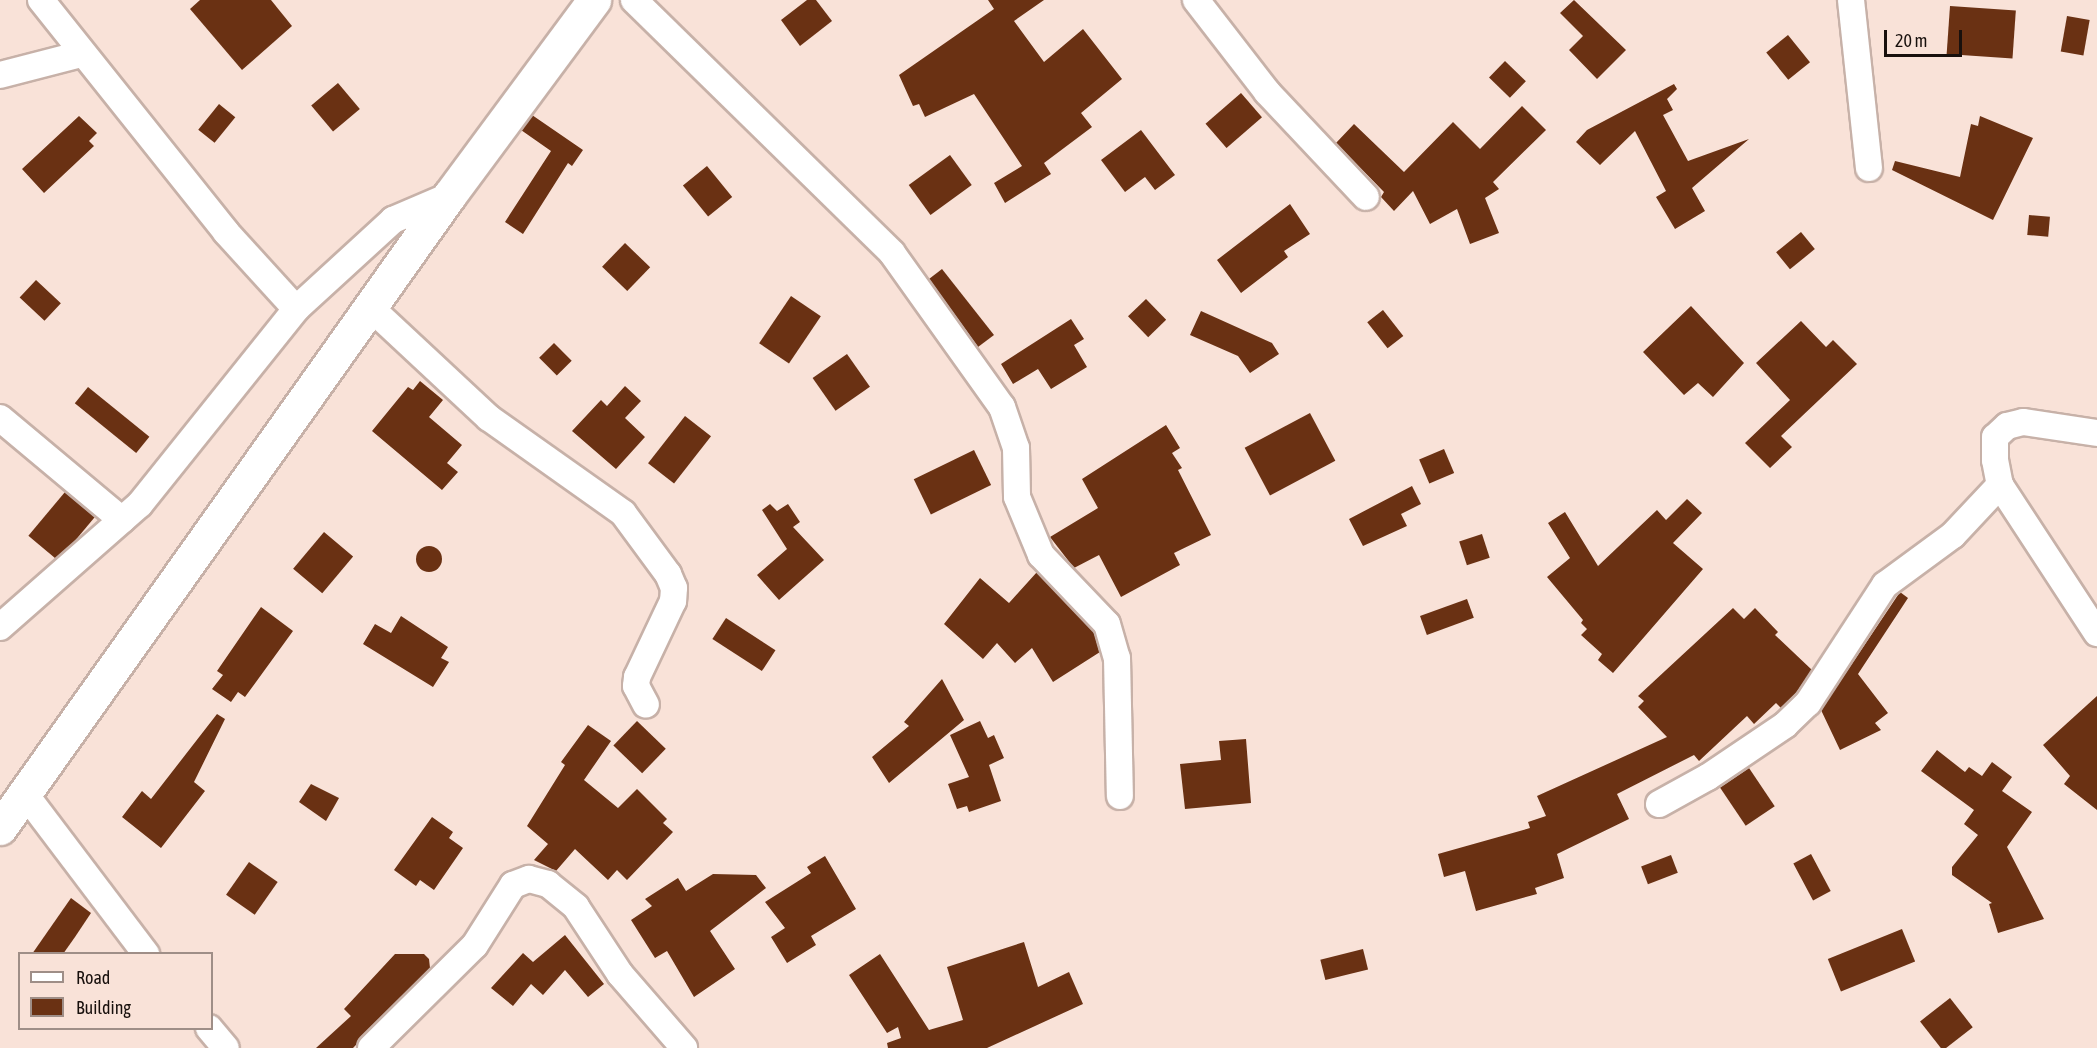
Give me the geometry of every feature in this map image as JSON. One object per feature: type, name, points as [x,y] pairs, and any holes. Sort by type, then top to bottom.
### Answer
[{"type":"main road","points":[[0,828],[449,196],[594,0]]},
{"type":"street","points":[[41,0],[81,54],[226,232],[296,309]]},
{"type":"street","points":[[634,0],[892,253],[1002,407],[1016,448],[1017,497],[1041,555],[1107,624],[1117,658],[1120,796]]},
{"type":"street","points":[[1196,0],[1267,92],[1366,197]]},
{"type":"street","points":[[1851,0],[1869,168]]},
{"type":"street","points":[[0,75],[81,54]]},
{"type":"street","points":[[0,627],[140,504],[296,309],[393,220],[449,196]]},
{"type":"street","points":[[371,308],[489,418],[623,513],[668,574],[674,588],[673,601],[637,676],[636,686],[646,705]]},
{"type":"street","points":[[0,418],[122,520]]},
{"type":"street","points":[[2097,434],[2024,422],[2007,426],[1995,436],[2000,485],[2097,633]]},
{"type":"street","points":[[1659,804],[1708,777],[1785,725],[1808,703],[1885,585],[1953,535],[2000,485]]},
{"type":"street","points":[[25,794],[144,952]]},
{"type":"street","points":[[371,1048],[475,945],[513,885],[529,879],[548,884],[576,907],[620,974],[684,1048]]},
{"type":"street","points":[[210,1030],[226,1048]]},
{"type":"building","points":[[200,0],[271,0],[292,26],[242,70],[190,9]]},
{"type":"building","points":[[807,0],[816,0],[832,21],[800,46],[781,20]]},
{"type":"building","points":[[988,0],[1044,0],[1014,21],[1044,62],[1083,29],[1122,79],[1081,113],[1092,127],[1044,163],[1051,174],[1005,203],[994,183],[1022,166],[974,94],[925,117],[919,104],[913,106],[899,75],[994,9]]},
{"type":"building","points":[[1574,0],[1626,50],[1597,79],[1569,50],[1583,36],[1560,13]]},
{"type":"building","points":[[1950,6],[2016,11],[2012,58],[1947,54]]},
{"type":"building","points":[[2067,16],[2090,20],[2083,55],[2061,51]]},
{"type":"building","points":[[1788,35],[1810,62],[1788,80],[1766,53]]},
{"type":"building","points":[[1505,61],[1526,81],[1510,98],[1489,78]]},
{"type":"building","points":[[338,83],[360,109],[333,132],[311,105]]},
{"type":"building","points":[[1674,84],[1677,89],[1667,99],[1673,110],[1663,115],[1688,161],[1749,139],[1692,188],[1705,211],[1675,229],[1656,197],[1666,191],[1635,131],[1600,165],[1576,142],[1587,130]]},
{"type":"building","points":[[1241,93],[1262,117],[1227,148],[1206,124]]},
{"type":"building","points":[[219,104],[235,117],[215,143],[198,130]]},
{"type":"building","points":[[1522,106],[1546,130],[1493,182],[1499,189],[1485,198],[1499,233],[1470,244],[1457,209],[1430,224],[1413,191],[1394,211],[1381,197],[1384,192],[1336,143],[1354,124],[1404,172],[1453,122],[1480,149]]},
{"type":"building","points":[[532,115],[583,150],[572,166],[568,163],[523,234],[505,222],[551,151],[521,130]]},
{"type":"building","points":[[79,116],[97,133],[89,141],[94,146],[44,193],[22,169]]},
{"type":"building","points":[[1980,116],[2033,138],[1993,220],[1892,170],[1895,161],[1960,177],[1971,124],[1978,126]]},
{"type":"building","points":[[1141,130],[1175,175],[1155,190],[1145,177],[1125,192],[1101,160]]},
{"type":"building","points":[[950,155],[972,185],[930,215],[909,185]]},
{"type":"building","points":[[707,166],[732,197],[708,217],[683,186]]},
{"type":"building","points":[[1290,204],[1310,234],[1284,251],[1288,257],[1241,293],[1217,260]]},
{"type":"building","points":[[2029,215],[2050,217],[2048,237],[2027,235]]},
{"type":"building","points":[[1801,232],[1815,249],[1790,269],[1776,252]]},
{"type":"building","points":[[625,243],[650,267],[627,291],[602,267]]},
{"type":"building","points":[[942,269],[994,335],[978,347],[929,279]]},
{"type":"building","points":[[36,280],[61,303],[44,321],[20,298]]},
{"type":"building","points":[[791,296],[821,316],[789,363],[759,343]]},
{"type":"building","points":[[1146,299],[1166,320],[1148,337],[1128,316]]},
{"type":"building","points":[[1691,306],[1744,363],[1713,397],[1698,383],[1684,395],[1643,352]]},
{"type":"building","points":[[1383,310],[1403,336],[1388,348],[1367,322]]},
{"type":"building","points":[[1201,311],[1272,343],[1279,354],[1250,373],[1238,356],[1190,335]]},
{"type":"building","points":[[1071,319],[1084,339],[1074,345],[1087,367],[1051,389],[1038,369],[1013,384],[1001,364]]},
{"type":"building","points":[[1801,321],[1826,347],[1833,340],[1857,364],[1781,436],[1792,447],[1770,468],[1745,443],[1790,400],[1756,363]]},
{"type":"building","points":[[554,343],[572,361],[557,376],[539,358]]},
{"type":"building","points":[[847,354],[870,387],[836,411],[813,378]]},
{"type":"building","points":[[420,381],[443,400],[429,417],[462,445],[447,463],[458,472],[442,490],[372,431],[408,387],[413,390]]},
{"type":"building","points":[[625,386],[641,401],[625,418],[645,437],[616,469],[572,431],[601,400],[607,406]]},
{"type":"building","points":[[88,387],[149,437],[136,453],[75,403]]},
{"type":"building","points":[[1310,413],[1335,461],[1270,495],[1245,448]]},
{"type":"building","points":[[685,416],[711,436],[674,484],[648,463]]},
{"type":"building","points":[[1166,425],[1180,448],[1172,453],[1182,468],[1178,470],[1211,535],[1174,553],[1180,565],[1121,597],[1099,555],[1074,568],[1050,537],[1098,508],[1082,479]]},
{"type":"building","points":[[1444,449],[1454,473],[1429,483],[1419,460]]},
{"type":"building","points":[[974,450],[991,485],[931,514],[914,479]]},
{"type":"building","points":[[1412,486],[1421,504],[1401,514],[1407,526],[1363,546],[1349,519]]},
{"type":"building","points":[[65,492],[95,517],[58,561],[28,536]]},
{"type":"building","points":[[1687,499],[1702,513],[1673,543],[1703,569],[1613,673],[1598,660],[1602,654],[1581,635],[1587,629],[1581,623],[1583,620],[1547,577],[1570,558],[1548,523],[1565,512],[1598,566],[1657,510],[1666,520]]},
{"type":"building","points":[[770,504],[777,511],[788,504],[800,522],[793,527],[824,560],[779,600],[757,575],[787,549],[762,510]]},
{"type":"building","points":[[324,532],[353,556],[322,593],[293,569]]},
{"type":"building","points":[[1482,534],[1490,558],[1467,565],[1459,541]]},
{"type":"building","points":[[429,546],[438,550],[442,559],[438,568],[429,572],[420,568],[416,559],[420,550]]},
{"type":"building","points":[[1037,572],[1094,632],[1100,652],[1053,682],[1032,648],[1015,663],[997,643],[983,659],[944,624],[980,578],[1009,603]]},
{"type":"building","points":[[1900,592],[1908,598],[1858,674],[1888,713],[1875,723],[1881,730],[1840,750],[1821,710]]},
{"type":"building","points":[[1467,599],[1474,618],[1427,635],[1420,616]]},
{"type":"building","points":[[261,607],[293,631],[245,697],[238,692],[231,702],[212,689],[223,675],[217,671]]},
{"type":"building","points":[[1733,608],[1744,619],[1755,608],[1778,632],[1775,635],[1812,670],[1796,693],[1781,708],[1776,703],[1754,724],[1747,716],[1699,761],[1694,755],[1617,794],[1629,819],[1557,854],[1564,878],[1535,888],[1537,894],[1476,911],[1465,871],[1444,877],[1438,854],[1530,828],[1528,822],[1546,816],[1537,796],[1667,737],[1638,707],[1644,701],[1638,696]]},
{"type":"building","points":[[401,616],[448,647],[441,658],[449,662],[433,687],[363,644],[375,624],[391,633]]},
{"type":"building","points":[[726,618],[775,650],[762,671],[712,639]]},
{"type":"building","points":[[942,679],[964,720],[889,783],[872,757],[909,726],[904,722]]},
{"type":"building","points":[[2097,696],[2097,810],[2064,784],[2070,776],[2043,745]]},
{"type":"building","points":[[217,714],[225,719],[194,782],[205,791],[161,848],[122,817],[142,791],[151,799]]},
{"type":"building","points":[[637,721],[666,749],[642,773],[613,745]]},
{"type":"building","points":[[980,721],[988,738],[994,735],[1004,758],[989,765],[1001,801],[969,812],[967,806],[957,809],[948,784],[969,777],[950,735]]},
{"type":"building","points":[[588,725],[611,741],[584,780],[618,808],[637,789],[667,819],[663,823],[673,832],[627,880],[617,870],[608,880],[575,849],[556,871],[534,860],[548,844],[527,826],[565,765],[561,762]]},
{"type":"building","points":[[1246,739],[1251,803],[1185,809],[1180,764],[1221,760],[1219,741]]},
{"type":"building","points":[[1937,750],[1965,772],[1969,767],[1982,776],[1992,762],[2012,777],[2002,791],[2032,812],[2007,847],[2044,919],[1998,933],[1989,904],[1992,903],[1952,875],[1952,867],[1978,835],[1964,824],[1974,810],[1921,771]]},
{"type":"building","points":[[1749,768],[1775,806],[1746,826],[1720,788]]},
{"type":"building","points":[[311,784],[339,798],[326,821],[299,802]]},
{"type":"building","points":[[432,817],[453,832],[449,838],[463,848],[434,890],[420,880],[416,886],[394,870]]},
{"type":"building","points":[[1811,854],[1831,891],[1813,900],[1793,863]]},
{"type":"building","points":[[1671,855],[1678,873],[1648,884],[1641,866]]},
{"type":"building","points":[[825,856],[856,909],[811,936],[816,945],[787,963],[771,937],[785,928],[765,902],[811,873],[807,867]]},
{"type":"building","points":[[249,862],[278,882],[255,915],[226,895]]},
{"type":"building","points":[[713,874],[756,875],[766,888],[710,931],[735,969],[694,997],[667,951],[655,958],[631,920],[652,906],[645,899],[678,878],[686,891]]},
{"type":"building","points":[[71,898],[91,913],[64,952],[33,952]]},
{"type":"building","points":[[1902,929],[1915,961],[1841,991],[1828,959]]},
{"type":"building","points":[[565,935],[604,984],[588,997],[565,970],[543,995],[531,984],[513,1006],[491,988],[523,953],[533,962]]},
{"type":"building","points":[[1024,942],[1038,987],[1069,972],[1083,1004],[987,1048],[888,1048],[887,1043],[901,1038],[898,1027],[887,1033],[849,975],[880,954],[929,1030],[963,1020],[947,967]]},
{"type":"building","points":[[1363,949],[1368,969],[1325,980],[1320,960]]},
{"type":"building","points":[[395,954],[424,954],[429,959],[430,968],[353,1048],[316,1048],[351,1016],[344,1009]]},
{"type":"building","points":[[1950,998],[1973,1027],[1946,1048],[1941,1048],[1920,1021]]}]
